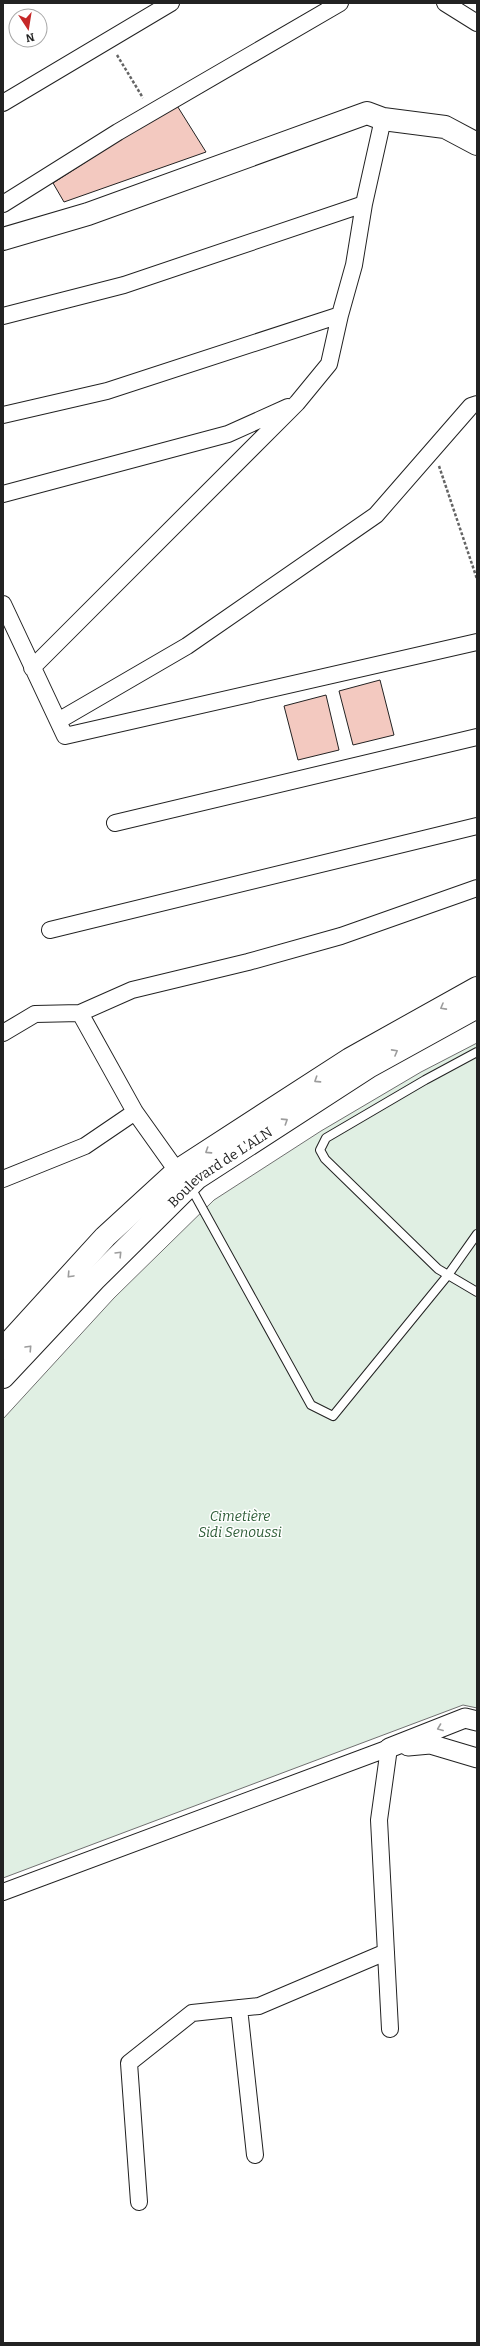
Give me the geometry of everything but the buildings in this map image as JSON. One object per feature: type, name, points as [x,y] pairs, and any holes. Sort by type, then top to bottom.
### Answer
[{"type":"main road","points":[[3,239],[88,214],[367,113],[383,120],[445,127],[477,144]]},
{"type":"main road","name":"Boulevard de L'ALN","points":[[3,1349],[105,1237],[183,1178],[350,1059],[477,988]]},
{"type":"main road","name":"Boulevard de L'ALN","points":[[3,1377],[94,1280],[183,1178],[370,1066],[477,1007]]},
{"type":"main road","points":[[439,1028],[477,1022]]},
{"type":"street","points":[[3,103],[171,3]]},
{"type":"street","points":[[3,204],[152,112],[340,3]]},
{"type":"street","points":[[445,3],[477,23]]},
{"type":"street","points":[[32,668],[296,403],[329,364],[340,315],[354,265],[364,204],[383,120]]},
{"type":"street","points":[[3,316],[124,285],[364,204]]},
{"type":"street","points":[[3,415],[107,391],[340,315]]},
{"type":"street","points":[[3,494],[228,434],[296,403]]},
{"type":"street","points":[[58,721],[187,646],[376,515],[471,406],[477,404]]},
{"type":"street","points":[[3,604],[65,736],[477,642]]},
{"type":"street","points":[[115,823],[477,737]]},
{"type":"street","points":[[50,930],[477,826]]},
{"type":"street","points":[[3,1033],[35,1014],[80,1013],[132,990],[248,962],[334,938],[477,888]]},
{"type":"street","points":[[80,1013],[135,1112],[183,1178]]},
{"type":"street","points":[[3,1180],[85,1146],[135,1112]]},
{"type":"street","points":[[3,1892],[389,1748],[465,1718],[477,1721]]},
{"type":"street","points":[[389,1748],[430,1744],[477,1758]]},
{"type":"street","points":[[389,1748],[379,1820],[390,2030]]},
{"type":"street","points":[[139,2202],[129,2063],[192,2014],[259,2006],[386,1952]]},
{"type":"street","points":[[239,2008],[255,2155]]},
{"type":"lane","points":[[477,1052],[425,1080],[326,1138],[320,1147],[325,1159],[438,1269],[477,1292]]},
{"type":"lane","points":[[183,1178],[311,1405],[333,1416],[448,1275],[477,1234]]},
{"type":"path","points":[[108,40],[152,112]]},
{"type":"path","points":[[434,449],[477,579]]},
{"type":"green space","name":"Cimetière Sidi Senoussi","points":[[477,1043],[477,1708],[463,1705],[3,1878],[3,1419],[114,1298],[214,1200],[321,1131],[421,1072]]}]
